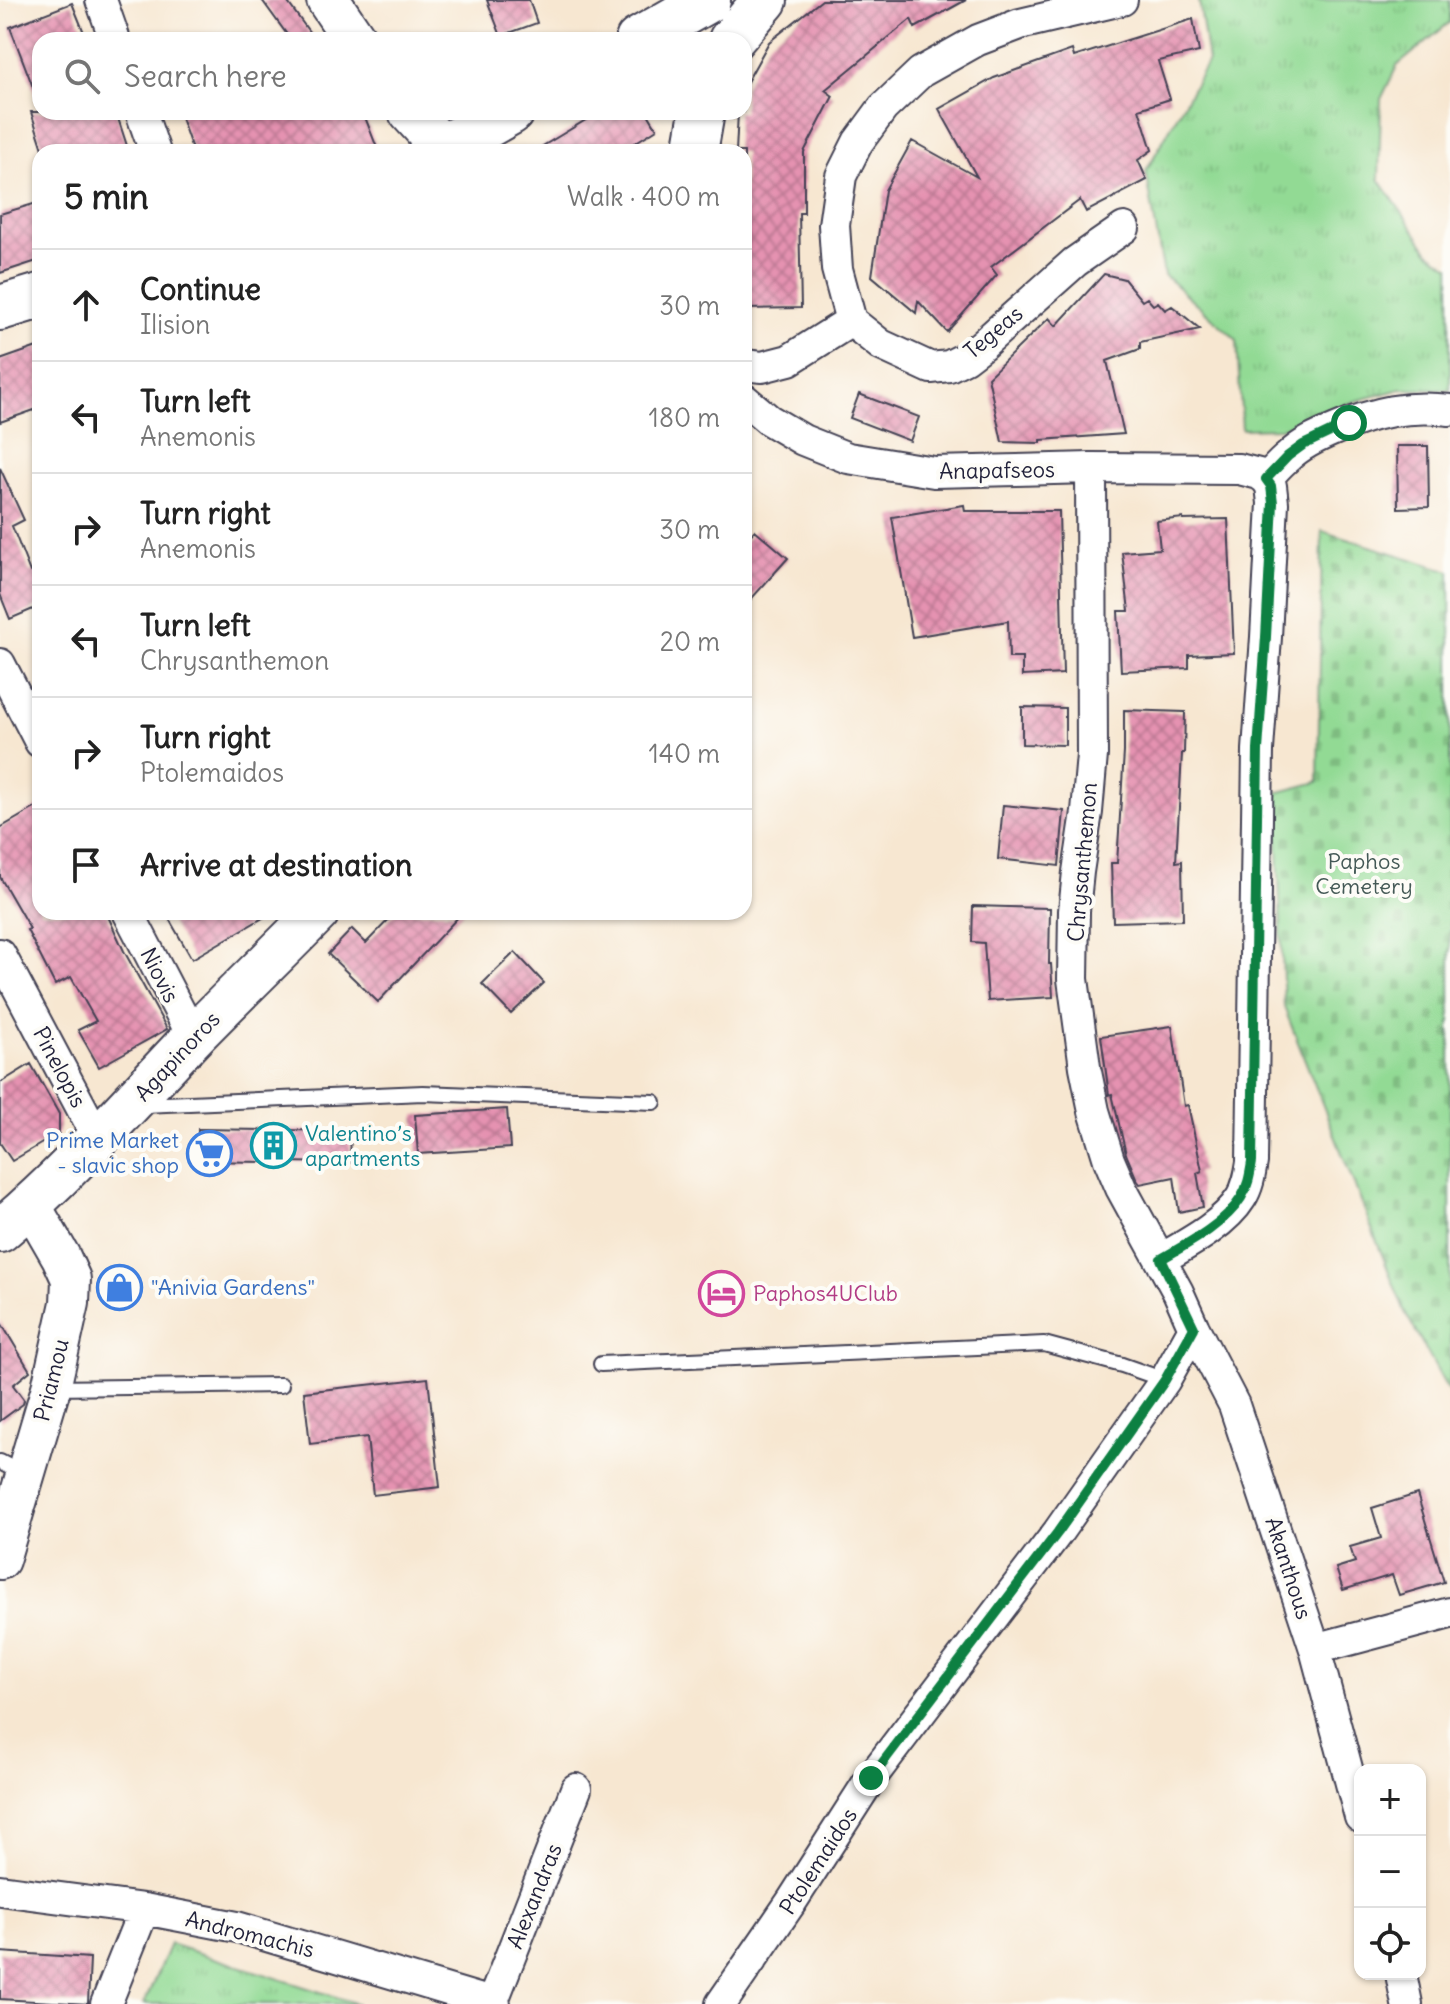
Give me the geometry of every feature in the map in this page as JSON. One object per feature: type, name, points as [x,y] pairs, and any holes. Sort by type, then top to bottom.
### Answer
[{"type":"main road","points":[[328,0],[350,32]]},
{"type":"main road","points":[[738,32],[765,0]]},
{"type":"main road","points":[[401,120],[426,144]]},
{"type":"main road","points":[[415,120],[429,144]]},
{"type":"main road","points":[[447,144],[495,120]]},
{"type":"main road","points":[[688,120],[693,144]]},
{"type":"main road","points":[[696,144],[700,120]]},
{"type":"main road","points":[[0,308],[32,298]]},
{"type":"main road","name":"Agapinoros","points":[[0,1231],[98,1139],[193,1037],[310,920]]},
{"type":"street","points":[[101,0],[112,32]]},
{"type":"street","points":[[752,366],[762,367],[789,360],[851,321],[837,269],[835,240],[841,176],[858,142],[883,108],[921,72],[978,40],[1020,24],[1122,0]]},
{"type":"street","points":[[144,120],[152,144]]},
{"type":"street","name":"Tegeas","points":[[851,321],[881,345],[931,368],[949,366],[982,345],[1075,262],[1124,228]]},
{"type":"street","name":"Anapafseos","points":[[752,406],[803,440],[848,458],[934,472],[1091,468],[1239,469],[1266,479]]},
{"type":"street","points":[[1161,1259],[1207,1230],[1235,1207],[1249,1182],[1252,1162],[1258,750],[1273,503],[1271,486],[1266,479],[1303,445],[1349,423],[1400,409],[1450,410]]},
{"type":"street","name":"Chrysanthemon","points":[[1091,468],[1092,755],[1074,911],[1073,979],[1085,1067],[1109,1160],[1194,1328]]},
{"type":"street","points":[[0,664],[32,726]]},
{"type":"street","name":"Niovis","points":[[132,920],[193,1037]]},
{"type":"street","name":"Pinelopis","points":[[0,954],[98,1139]]},
{"type":"street","name":"Priamou","points":[[0,1560],[10,1486],[51,1388],[70,1303],[71,1279],[31,1205]]},
{"type":"street","name":"Ptolemaidos","points":[[721,2004],[871,1778],[1058,1532],[1165,1380],[1194,1328]]},
{"type":"street","name":"Akanthous","points":[[1194,1328],[1234,1405],[1315,1649],[1354,1795]]},
{"type":"street","points":[[1315,1649],[1449,1616]]},
{"type":"street","name":"Alexandras","points":[[493,2004],[576,1789]]},
{"type":"street","name":"Andromachis","points":[[0,1890],[144,1909],[237,1927],[493,2004]]},
{"type":"street","points":[[106,2004],[144,1909]]},
{"type":"street","points":[[1402,1980],[1407,2004]]},
{"type":"lane","points":[[130,1105],[423,1093],[654,1102]]},
{"type":"lane","points":[[601,1364],[1044,1344],[1165,1380]]},
{"type":"lane","points":[[51,1388],[281,1385]]},
{"type":"green space","points":[[1199,0],[1450,0],[1450,22],[1397,66],[1381,99],[1379,179],[1429,252],[1450,266],[1450,390],[1401,389],[1356,401],[1281,428],[1242,429],[1237,340],[1164,275],[1146,171],[1208,61]]},
{"type":"green space","name":"Paphos Cemetery","points":[[1322,531],[1450,571],[1450,1394],[1404,1310],[1284,1007],[1276,793],[1318,782]]},
{"type":"green space","points":[[170,1944],[358,2004],[144,2004]]},
{"type":"building","points":[[262,0],[286,0],[309,32],[285,32]]},
{"type":"building","points":[[487,0],[529,0],[537,23],[512,32],[499,32]]},
{"type":"building","points":[[822,0],[966,0],[915,28],[911,19],[825,90],[833,96],[804,152],[804,213],[799,213],[801,308],[752,309],[752,144],[736,144],[738,120],[752,120],[752,73],[769,42]]},
{"type":"building","points":[[72,3],[84,32],[32,32],[32,84],[10,27]]},
{"type":"building","points":[[1193,19],[1199,52],[1158,61],[1170,99],[1139,109],[1152,150],[1138,160],[1147,180],[1086,212],[1080,200],[991,267],[997,275],[947,332],[918,301],[916,313],[872,276],[885,190],[912,141],[977,177],[939,109],[994,78],[1072,50],[1074,57]]},
{"type":"building","points":[[34,120],[119,120],[126,144],[41,144]]},
{"type":"building","points":[[182,120],[366,120],[375,144],[190,144]]},
{"type":"building","points":[[586,120],[652,120],[657,129],[633,144],[546,144]]},
{"type":"building","points":[[32,204],[32,263],[0,273],[0,214]]},
{"type":"building","points":[[1104,274],[1124,279],[1142,301],[1147,298],[1153,305],[1158,302],[1165,310],[1172,306],[1200,329],[1140,342],[1140,349],[1107,361],[1124,434],[1041,440],[1041,443],[1002,442],[988,377],[1049,318],[1056,326]]},
{"type":"building","points":[[32,349],[32,411],[0,422],[0,360]]},
{"type":"building","points":[[859,394],[919,417],[910,441],[850,418]]},
{"type":"building","points":[[1397,446],[1428,446],[1429,507],[1398,508]]},
{"type":"building","points":[[0,468],[24,520],[12,526],[32,571],[32,609],[10,619],[0,594]]},
{"type":"building","points":[[964,505],[965,511],[1059,511],[1063,674],[1022,676],[1022,658],[1009,658],[1008,621],[912,637],[892,517]]},
{"type":"building","points":[[1228,519],[1234,653],[1189,655],[1189,668],[1121,671],[1118,611],[1129,611],[1122,552],[1160,549],[1157,521]]},
{"type":"building","points":[[755,530],[788,558],[752,598],[752,533]]},
{"type":"building","points":[[1022,707],[1065,708],[1065,745],[1022,744]]},
{"type":"building","points":[[1124,710],[1185,712],[1176,862],[1182,861],[1183,920],[1113,922],[1111,863],[1117,863]]},
{"type":"building","points":[[1003,805],[1064,811],[1059,866],[998,859]]},
{"type":"building","points":[[32,810],[32,920],[110,920],[167,1029],[99,1067],[78,1030],[96,1021],[71,977],[55,985],[27,930],[30,929],[0,877],[0,828]]},
{"type":"building","points":[[973,906],[1050,908],[1049,964],[1053,997],[988,1001],[984,943],[972,942]]},
{"type":"building","points":[[170,920],[259,920],[192,959]]},
{"type":"building","points":[[388,920],[455,920],[378,1002],[328,954],[352,929],[366,943]]},
{"type":"building","points":[[515,952],[544,983],[511,1014],[482,984]]},
{"type":"building","points":[[1172,1026],[1184,1106],[1188,1105],[1202,1171],[1197,1173],[1203,1207],[1179,1212],[1174,1177],[1140,1184],[1137,1180],[1126,1154],[1112,1094],[1109,1095],[1101,1036]]},
{"type":"building","points":[[31,1064],[59,1114],[59,1133],[12,1161],[0,1143],[0,1083]]},
{"type":"building","points":[[507,1109],[510,1148],[418,1154],[415,1115]]},
{"type":"building","name":"Valentino’s apartments","points":[[198,1129],[351,1131],[350,1163],[198,1161]]},
{"type":"building","points":[[0,1321],[30,1371],[13,1385],[24,1400],[23,1404],[0,1421]]},
{"type":"building","points":[[428,1378],[440,1487],[373,1495],[367,1437],[310,1444],[304,1392]]},
{"type":"building","points":[[1417,1494],[1444,1582],[1399,1595],[1392,1575],[1343,1590],[1336,1568],[1355,1562],[1350,1547],[1381,1538],[1372,1508]]},
{"type":"building","points":[[0,1952],[90,1958],[88,2004],[0,1999]]},
{"type":"place","name":"Valentino’s apartments","points":[[274,1146]]},
{"type":"place","name":"Prime Market - slavic shop","points":[[210,1153]]},
{"type":"place","name":"\"Anivia Gardens\"","points":[[120,1287]]},
{"type":"place","name":"Paphos4UClub","points":[[722,1293]]},
{"type":"route","points":[[871,1778],[1058,1532],[1165,1380],[1194,1328],[1161,1259],[1224,1217],[1243,1196],[1249,1182],[1252,1162],[1258,750],[1273,503],[1271,486],[1266,479],[1303,445],[1349,423]]}]
